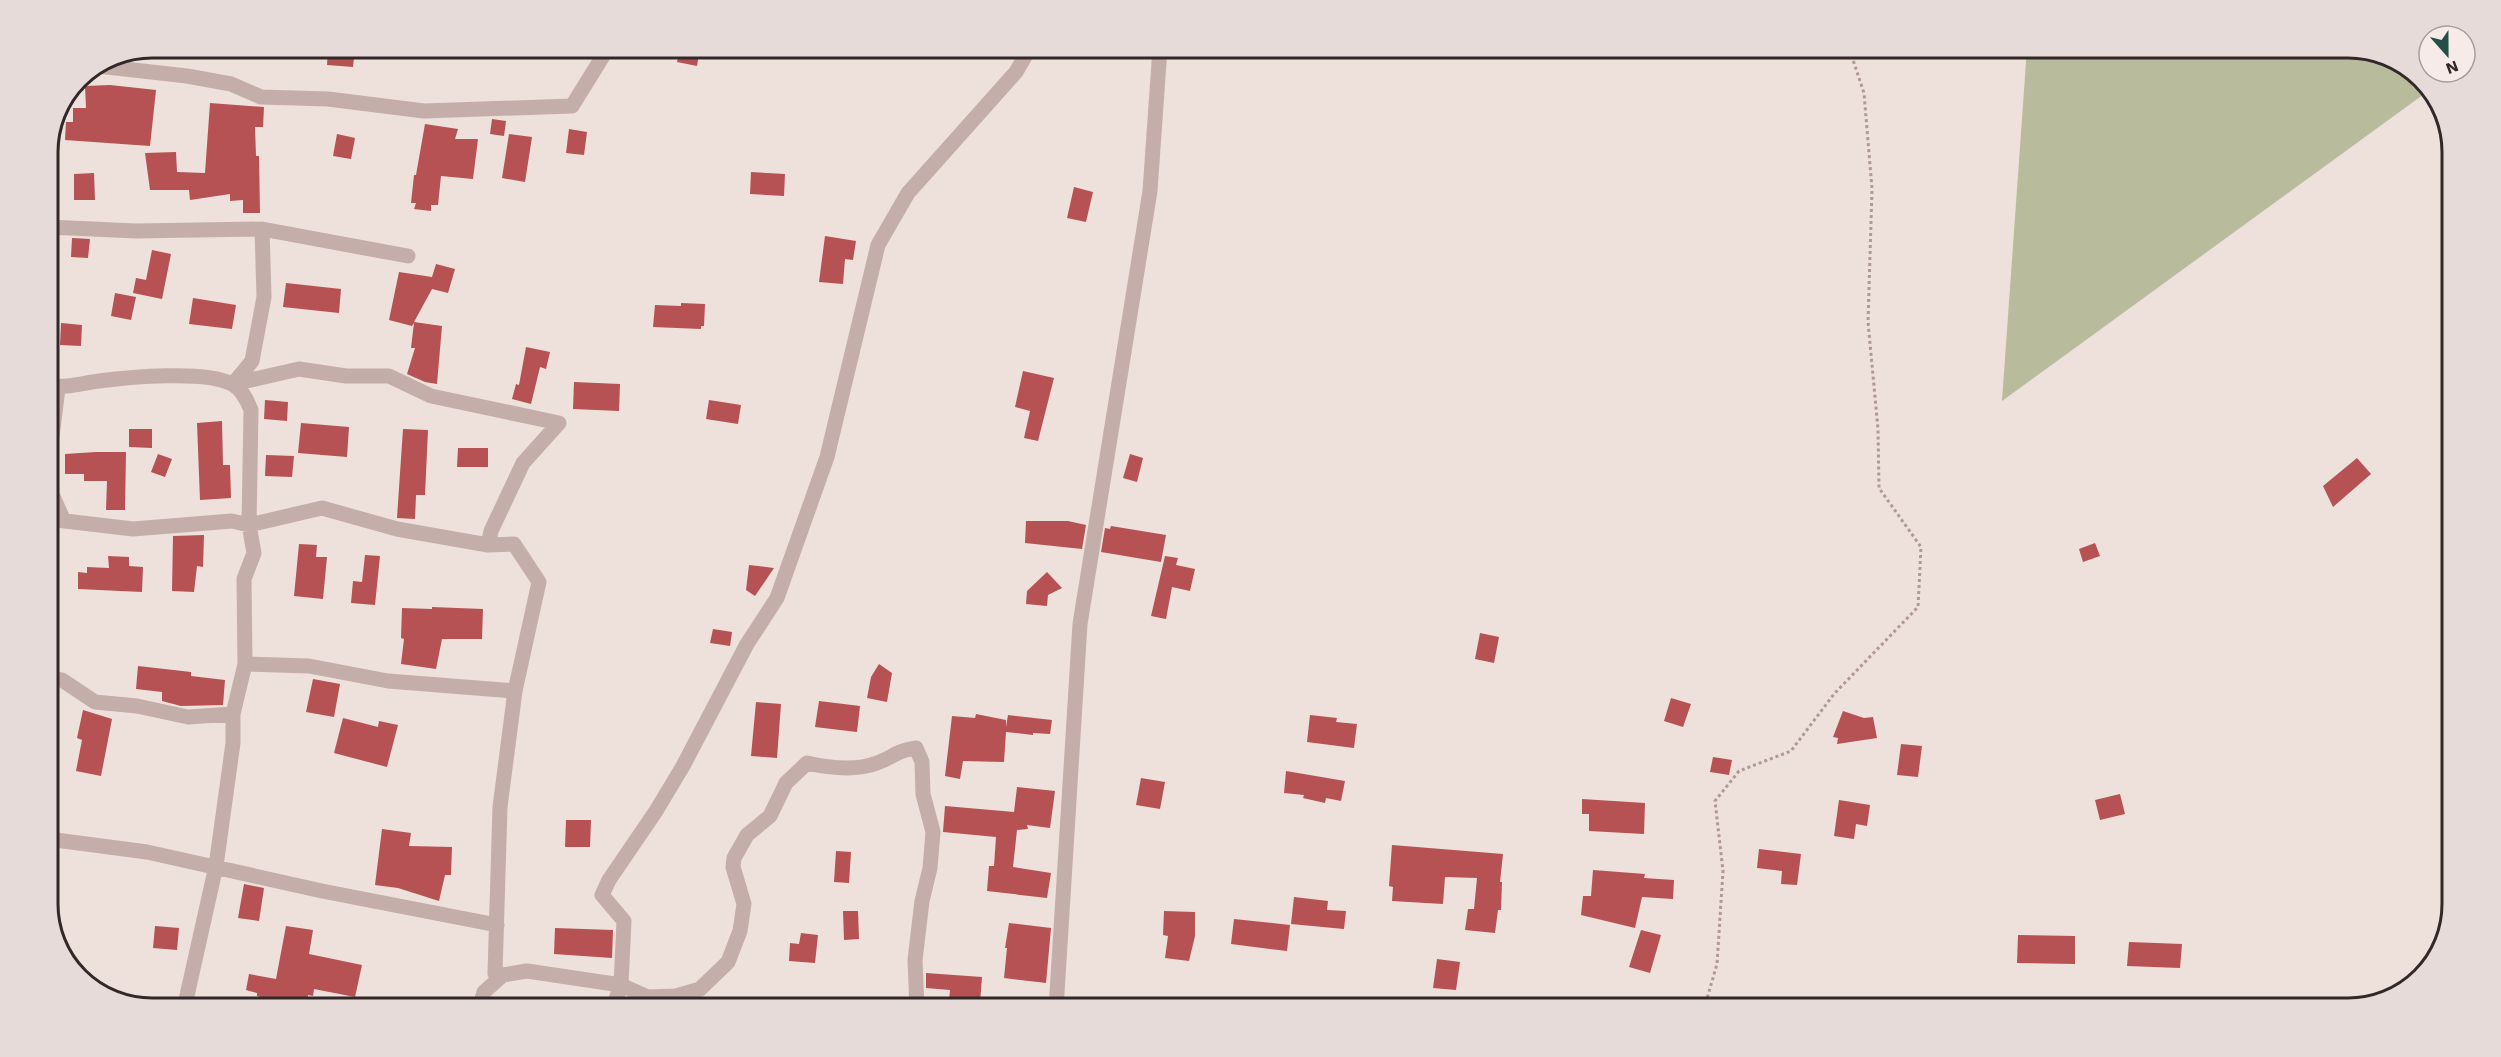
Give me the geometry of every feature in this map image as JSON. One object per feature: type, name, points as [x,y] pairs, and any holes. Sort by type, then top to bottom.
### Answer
[{"type":"street","points":[[113,68],[187,76],[231,84],[261,97],[328,99],[424,111],[572,106],[602,58]]},
{"type":"street","points":[[616,998],[621,985],[624,921],[602,895],[609,879],[656,811],[683,766],[747,644],[777,598],[827,457],[878,245],[908,193],[1016,72],[1024,58]]},
{"type":"street","points":[[1057,998],[1080,624],[1150,191],[1159,58]]},
{"type":"street","points":[[59,228],[136,231],[262,229],[408,256]]},
{"type":"street","points":[[233,384],[252,361],[264,297],[262,229]]},
{"type":"street","points":[[233,384],[299,369],[346,376],[389,376],[431,396],[559,423],[523,463],[491,531],[489,545]]},
{"type":"street","points":[[59,385],[172,376],[206,376],[233,384],[243,394],[251,410],[249,525],[254,553],[244,579],[245,664],[233,714],[233,743],[216,866],[188,998]]},
{"type":"street","points":[[59,519],[133,529],[232,521],[249,525],[322,508],[397,529],[489,545],[514,544],[539,582],[515,691],[500,807],[495,973],[503,975],[527,971],[549,972],[621,985],[648,997],[676,996],[700,989],[728,962],[740,931],[744,904],[733,867],[734,858],[747,835],[770,816],[786,783],[807,763],[848,768],[878,763],[900,750],[916,748],[922,762],[923,794],[933,832],[930,868],[922,901],[915,960],[917,998]]},
{"type":"street","points":[[245,664],[309,666],[388,681],[515,691]]},
{"type":"street","points":[[59,679],[95,702],[137,706],[189,717],[233,714]]},
{"type":"street","points":[[59,840],[147,852],[322,891],[497,925]]},
{"type":"street","points":[[482,998],[484,992],[503,975]]},
{"type":"path","points":[[1707,998],[1717,963],[1723,871],[1715,801],[1738,771],[1791,751],[1834,694],[1918,607],[1921,547],[1879,488],[1878,429],[1868,322],[1872,189],[1864,93],[1852,58]]},
{"type":"green space","points":[[2026,58],[2348,58],[2367,60],[2395,71],[2406,78],[2423,95],[2002,401]]},
{"type":"building","points":[[327,58],[354,58],[353,67],[327,65]]},
{"type":"building","points":[[678,58],[698,58],[697,66],[677,62]]},
{"type":"building","points":[[110,85],[156,90],[150,146],[65,140],[66,122],[73,122],[73,108],[86,108],[85,88]]},
{"type":"building","points":[[210,103],[264,107],[263,127],[255,127],[256,156],[259,156],[260,213],[243,213],[243,200],[230,201],[230,194],[190,200],[189,190],[150,190],[145,153],[176,152],[177,172],[205,173]]},
{"type":"building","points":[[492,119],[506,121],[504,136],[490,134]]},
{"type":"building","points":[[425,124],[458,129],[455,139],[478,139],[473,179],[441,176],[438,205],[431,205],[431,211],[414,209],[416,203],[411,203],[414,175],[416,175]]},
{"type":"building","points":[[569,129],[587,132],[584,155],[566,153]]},
{"type":"building","points":[[337,134],[355,138],[351,159],[333,156]]},
{"type":"building","points":[[509,134],[532,137],[525,182],[502,178]]},
{"type":"building","points":[[751,172],[785,174],[784,196],[750,194]]},
{"type":"building","points":[[94,173],[95,200],[74,200],[74,174]]},
{"type":"building","points":[[1074,187],[1093,192],[1086,222],[1067,218]]},
{"type":"building","points":[[825,236],[856,241],[853,260],[845,259],[843,284],[819,282]]},
{"type":"building","points":[[72,238],[90,239],[88,258],[71,257]]},
{"type":"building","points":[[152,250],[171,254],[162,299],[133,293],[136,278],[146,280]]},
{"type":"building","points":[[436,264],[455,269],[448,293],[432,289],[414,322],[442,326],[437,384],[425,382],[407,374],[415,348],[411,348],[414,323],[412,326],[389,320],[399,272],[432,277]]},
{"type":"building","points":[[286,283],[341,289],[339,313],[283,307]]},
{"type":"building","points":[[115,293],[136,297],[131,320],[111,316]]},
{"type":"building","points":[[193,298],[236,305],[232,329],[189,324]]},
{"type":"building","points":[[681,303],[705,304],[704,326],[701,326],[701,329],[653,327],[655,305],[681,306]]},
{"type":"building","points":[[61,323],[82,325],[81,346],[60,345]]},
{"type":"building","points":[[526,347],[550,352],[546,369],[540,367],[531,404],[512,399],[516,384],[519,385]]},
{"type":"building","points":[[1023,371],[1054,378],[1038,441],[1024,438],[1030,411],[1015,407]]},
{"type":"building","points":[[574,382],[620,384],[619,411],[573,409]]},
{"type":"building","points":[[265,400],[288,402],[287,421],[264,419]]},
{"type":"building","points":[[709,400],[741,405],[738,424],[706,419]]},
{"type":"building","points":[[222,421],[223,465],[230,465],[231,498],[200,500],[197,423]]},
{"type":"building","points":[[301,423],[349,427],[347,457],[298,453]]},
{"type":"building","points":[[129,429],[152,429],[152,448],[129,447]]},
{"type":"building","points":[[403,429],[428,430],[425,495],[416,495],[415,519],[397,518]]},
{"type":"building","points":[[458,448],[488,448],[488,467],[457,467]]},
{"type":"building","points":[[126,452],[125,510],[106,510],[107,481],[84,481],[84,474],[65,474],[65,454]]},
{"type":"building","points":[[158,454],[172,459],[165,477],[151,472]]},
{"type":"building","points":[[1130,454],[1143,458],[1137,482],[1123,478]]},
{"type":"building","points":[[266,455],[294,456],[292,477],[265,476]]},
{"type":"building","points":[[2357,458],[2371,474],[2333,507],[2323,486]]},
{"type":"building","points":[[1026,521],[1068,521],[1086,525],[1082,549],[1025,543]]},
{"type":"building","points":[[1111,526],[1166,535],[1161,562],[1101,552],[1105,528],[1110,529]]},
{"type":"building","points":[[204,535],[203,567],[197,566],[194,592],[172,591],[173,536]]},
{"type":"building","points":[[2095,543],[2100,556],[2083,562],[2079,549]]},
{"type":"building","points":[[299,544],[317,545],[316,557],[327,557],[323,599],[294,596]]},
{"type":"building","points":[[365,555],[380,556],[375,605],[351,603],[353,581],[362,582]]},
{"type":"building","points":[[108,556],[129,557],[129,566],[143,567],[142,592],[78,589],[78,572],[87,573],[87,567],[109,568]]},
{"type":"building","points":[[1165,556],[1178,558],[1176,565],[1195,569],[1190,591],[1172,587],[1166,619],[1151,616]]},
{"type":"building","points":[[749,565],[774,568],[755,596],[746,590]]},
{"type":"building","points":[[1047,572],[1062,588],[1048,595],[1047,606],[1026,604],[1027,591]]},
{"type":"building","points":[[432,607],[483,609],[482,639],[442,639],[436,669],[401,664],[404,639],[401,638],[402,608],[432,609]]},
{"type":"building","points":[[713,629],[732,632],[730,646],[710,643]]},
{"type":"building","points":[[1480,633],[1499,637],[1494,663],[1475,659]]},
{"type":"building","points":[[879,664],[892,673],[887,702],[867,698],[871,677]]},
{"type":"building","points":[[138,666],[191,672],[191,676],[225,680],[223,705],[181,706],[162,701],[162,692],[136,689]]},
{"type":"building","points":[[313,679],[340,684],[334,717],[306,712]]},
{"type":"building","points":[[1671,698],[1691,704],[1683,727],[1664,721]]},
{"type":"building","points":[[819,701],[860,706],[857,732],[815,727]]},
{"type":"building","points":[[756,702],[781,704],[777,758],[751,756]]},
{"type":"building","points":[[83,710],[112,719],[101,776],[76,771],[82,740],[77,738]]},
{"type":"building","points":[[1843,711],[1864,718],[1873,717],[1877,738],[1837,744],[1838,738],[1833,737]]},
{"type":"building","points":[[976,714],[1006,720],[1006,727],[1008,715],[1052,720],[1050,734],[1006,732],[1004,762],[963,761],[960,779],[945,776],[952,716],[975,718]]},
{"type":"building","points":[[1310,715],[1337,718],[1336,722],[1357,724],[1354,748],[1307,742]]},
{"type":"building","points":[[343,718],[378,727],[379,721],[398,725],[387,767],[334,753]]},
{"type":"building","points":[[1901,744],[1922,746],[1918,777],[1897,775]]},
{"type":"building","points":[[1713,757],[1732,760],[1729,775],[1710,772]]},
{"type":"building","points":[[1286,771],[1345,781],[1341,801],[1326,798],[1325,803],[1303,798],[1304,795],[1284,793]]},
{"type":"building","points":[[1141,778],[1165,782],[1160,809],[1136,805]]},
{"type":"building","points":[[1017,787],[1055,791],[1050,828],[1027,825],[1028,829],[1017,830],[1013,867],[1051,873],[1047,898],[987,891],[989,866],[994,866],[996,837],[943,832],[945,806],[1014,812]]},
{"type":"building","points":[[2120,794],[2125,814],[2100,820],[2095,800]]},
{"type":"building","points":[[1582,799],[1645,803],[1644,834],[1589,831],[1589,814],[1582,814]]},
{"type":"building","points":[[1839,800],[1870,805],[1867,826],[1856,824],[1854,839],[1834,836]]},
{"type":"building","points":[[566,820],[591,820],[590,847],[565,847]]},
{"type":"building","points":[[382,829],[411,833],[409,846],[452,847],[451,875],[445,875],[439,901],[398,888],[375,885]]},
{"type":"building","points":[[1392,845],[1503,854],[1500,882],[1502,882],[1501,910],[1498,910],[1495,933],[1465,930],[1468,909],[1474,909],[1477,878],[1445,877],[1443,904],[1392,901],[1393,887],[1389,886]]},
{"type":"building","points":[[1759,849],[1801,854],[1797,885],[1781,884],[1782,871],[1757,868]]},
{"type":"building","points":[[836,851],[851,852],[849,883],[834,882]]},
{"type":"building","points":[[1593,870],[1645,874],[1644,878],[1674,880],[1673,899],[1642,897],[1635,928],[1581,915],[1583,896],[1591,896]]},
{"type":"building","points":[[244,884],[264,888],[259,921],[238,918]]},
{"type":"building","points":[[1294,897],[1328,901],[1327,910],[1346,911],[1344,929],[1291,924]]},
{"type":"building","points":[[843,911],[858,911],[859,939],[844,940]]},
{"type":"building","points":[[1164,911],[1195,912],[1195,936],[1189,961],[1165,958],[1168,936],[1163,935]]},
{"type":"building","points":[[1234,919],[1290,925],[1287,951],[1231,944]]},
{"type":"building","points":[[1009,923],[1051,928],[1046,983],[1004,978]]},
{"type":"building","points":[[155,926],[179,928],[177,950],[153,948]]},
{"type":"building","points":[[286,926],[313,930],[309,954],[362,965],[355,997],[314,989],[313,996],[308,995],[308,998],[264,998],[257,996],[257,993],[246,990],[249,974],[276,979]]},
{"type":"building","points":[[555,928],[613,930],[612,958],[554,954]]},
{"type":"building","points":[[1641,930],[1661,935],[1650,973],[1629,967]]},
{"type":"building","points":[[801,933],[818,935],[815,963],[789,961],[790,943],[799,944]]},
{"type":"building","points":[[2018,935],[2075,936],[2075,964],[2017,963]]},
{"type":"building","points":[[2129,942],[2182,944],[2180,968],[2127,966]]},
{"type":"building","points":[[1437,959],[1460,962],[1456,990],[1433,988]]},
{"type":"building","points":[[926,973],[982,977],[980,998],[949,998],[950,990],[926,988]]}]
